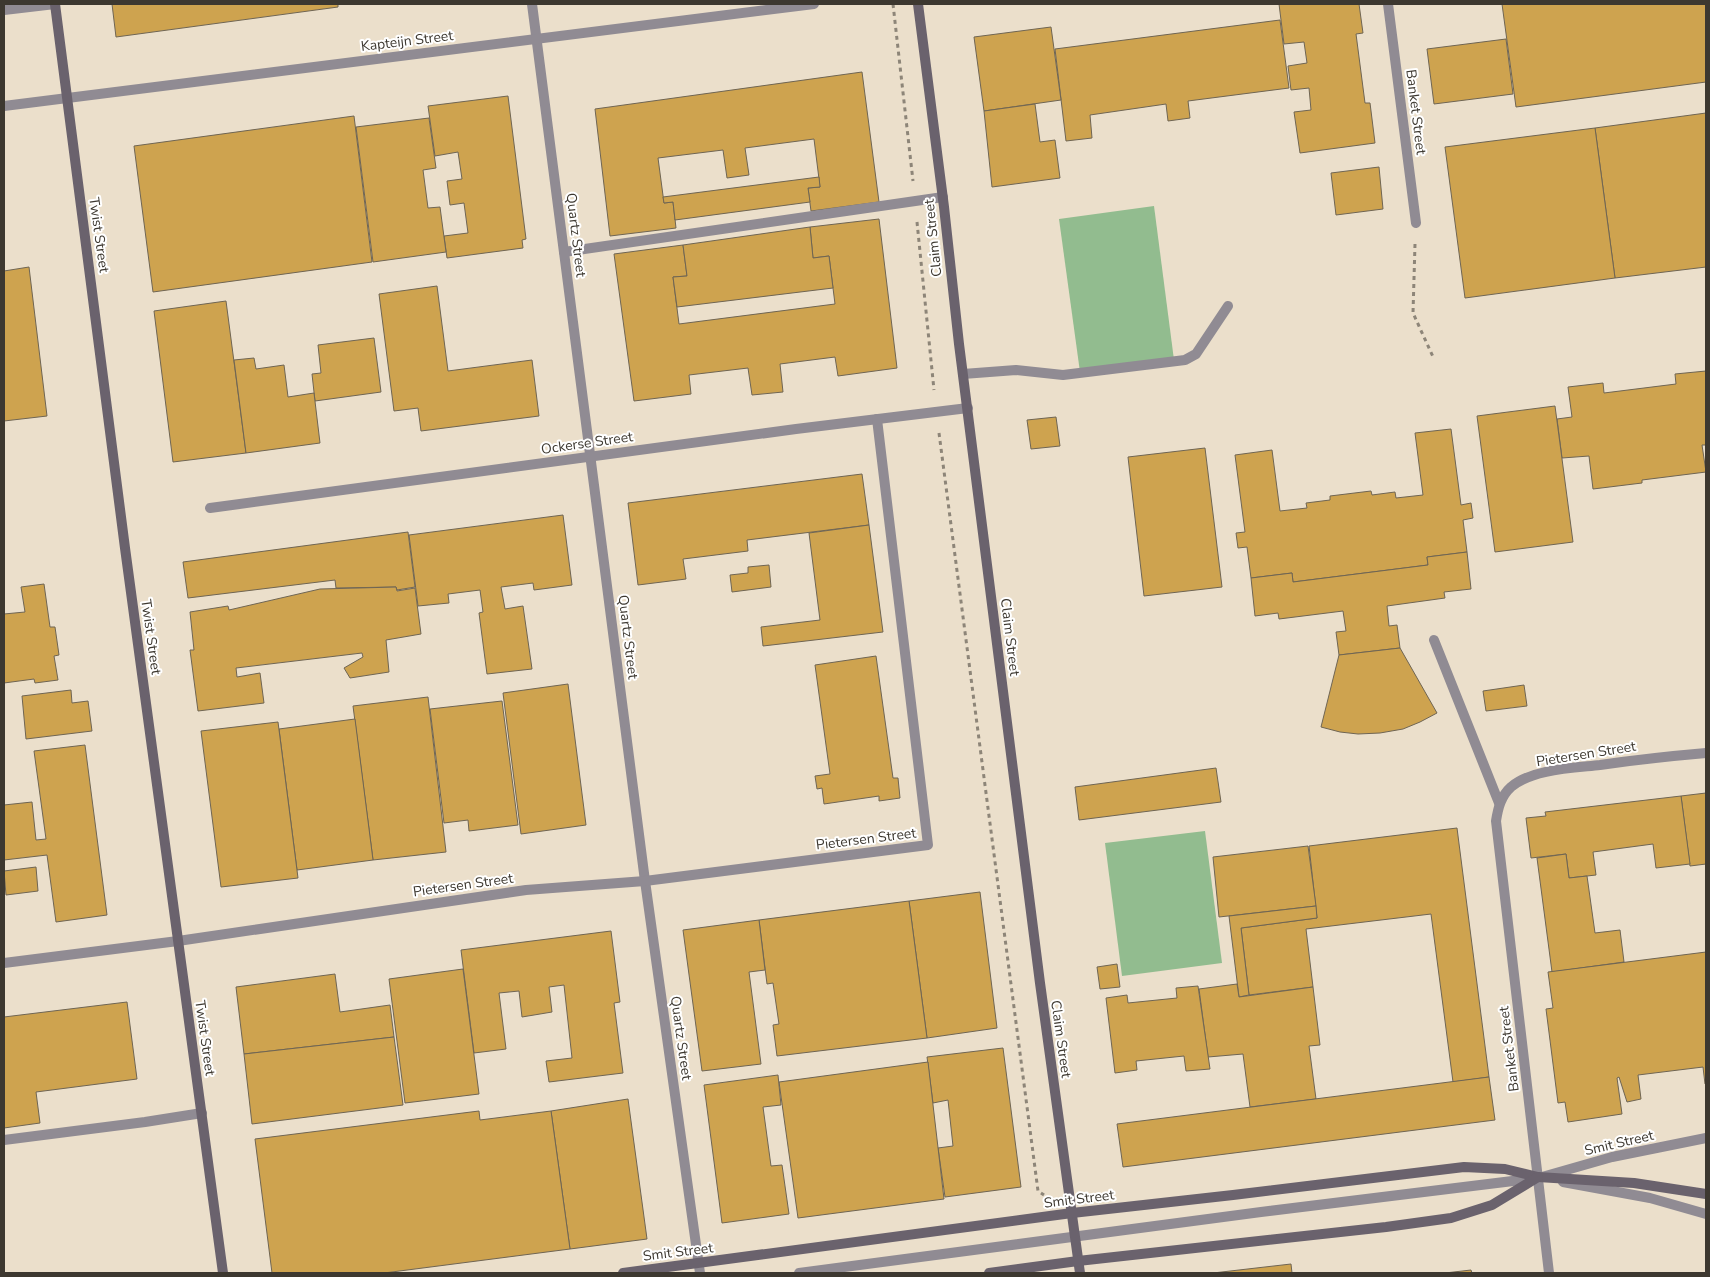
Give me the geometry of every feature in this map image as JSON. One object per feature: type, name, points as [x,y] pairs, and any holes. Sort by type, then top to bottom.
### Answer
[{"type":"street","points":[[4,10],[55,4]]},
{"type":"street","name":"Twist Street","points":[[55,4],[223,1273]]},
{"type":"street","name":"Quartz Street","points":[[532,4],[645,881],[700,1268]]},
{"type":"street","name":"Kapteijn Street","points":[[4,106],[814,4]]},
{"type":"street","name":"Claim Street","points":[[918,4],[1044,1019],[1080,1273]]},
{"type":"street","name":"Banket Street","points":[[1388,4],[1416,223]]},
{"type":"street","points":[[564,252],[943,197]]},
{"type":"street","points":[[963,374],[1016,370],[1063,375],[1185,360],[1196,354],[1228,306]]},
{"type":"street","name":"Ockerse Street","points":[[210,508],[591,456],[968,408]]},
{"type":"street","name":"Pietersen Street","points":[[4,963],[178,941],[526,890],[645,881],[928,845],[877,419]]},
{"type":"street","points":[[1434,640],[1499,802]]},
{"type":"street","name":"Pietersen Street","points":[[1499,802],[1511,787],[1524,779],[1551,771],[1706,753]]},
{"type":"street","name":"Banket Street","points":[[1499,802],[1496,821],[1549,1273]]},
{"type":"street","points":[[4,1140],[202,1113]]},
{"type":"street","name":"Smit Street","points":[[989,1273],[1451,1218],[1492,1205],[1538,1178],[1612,1157],[1706,1138]]},
{"type":"street","name":"Smit Street","points":[[624,1273],[700,1268],[1072,1213],[1464,1167],[1505,1169],[1538,1178],[1634,1183],[1706,1194]]},
{"type":"street","points":[[799,1273],[1075,1236],[1538,1178],[1650,1198],[1706,1214]]},
{"type":"path","points":[[893,4],[936,412],[1038,1191],[1072,1213]]},
{"type":"path","points":[[1416,223],[1413,313],[1434,358]]},
{"type":"green space","points":[[1154,206],[1174,360],[1080,372],[1059,219]]},
{"type":"green space","points":[[1205,831],[1222,963],[1122,976],[1105,843]]},
{"type":"building","points":[[112,4],[338,4],[338,7],[116,37]]},
{"type":"building","points":[[1279,4],[1359,4],[1363,33],[1356,34],[1365,103],[1370,103],[1375,143],[1300,153],[1294,112],[1311,110],[1309,88],[1291,90],[1288,66],[1307,63],[1304,42],[1284,44]]},
{"type":"building","points":[[1502,4],[1706,4],[1706,82],[1516,107]]},
{"type":"building","points":[[1280,20],[1289,88],[1188,101],[1190,118],[1168,121],[1166,104],[1090,115],[1092,138],[1066,141],[1055,49]]},
{"type":"building","points":[[1051,27],[1061,100],[984,111],[974,37]]},
{"type":"building","points":[[1506,39],[1513,94],[1434,104],[1427,49]]},
{"type":"building","points":[[862,72],[879,202],[811,211],[808,188],[820,187],[814,139],[745,148],[749,175],[727,178],[723,150],[658,158],[664,203],[673,202],[676,228],[610,236],[595,109]]},
{"type":"building","points":[[508,96],[526,239],[522,240],[523,248],[447,258],[444,236],[468,233],[464,203],[450,205],[447,181],[462,179],[458,152],[435,156],[428,106]]},
{"type":"building","points":[[1035,104],[1040,142],[1055,140],[1060,178],[992,187],[984,111]]},
{"type":"building","points":[[1706,113],[1706,267],[1615,278],[1595,128]]},
{"type":"building","points":[[354,116],[372,262],[153,292],[134,146]]},
{"type":"building","points":[[429,118],[436,168],[423,170],[428,208],[440,207],[446,252],[373,262],[356,127]]},
{"type":"building","points":[[1595,128],[1615,278],[1465,298],[1445,147]]},
{"type":"building","points":[[1379,167],[1383,209],[1336,215],[1331,173]]},
{"type":"building","points":[[819,177],[820,187],[808,188],[810,202],[675,220],[673,202],[664,203],[663,197]]},
{"type":"building","points":[[879,219],[897,368],[838,376],[835,357],[780,364],[783,392],[752,395],[748,368],[689,375],[691,394],[634,401],[614,254],[683,245],[687,276],[673,277],[679,324],[835,304],[829,256],[813,258],[810,227]]},
{"type":"building","points":[[810,227],[813,258],[829,256],[833,288],[677,307],[673,277],[687,276],[683,245]]},
{"type":"building","points":[[29,267],[47,416],[4,421],[4,271]]},
{"type":"building","points":[[437,286],[448,371],[532,360],[539,416],[421,431],[418,408],[394,411],[379,294]]},
{"type":"building","points":[[226,301],[246,453],[173,462],[154,311]]},
{"type":"building","points":[[374,338],[381,392],[315,401],[312,374],[321,373],[318,345]]},
{"type":"building","points":[[254,358],[256,369],[284,365],[288,397],[314,393],[320,443],[246,453],[234,360]]},
{"type":"building","points":[[1706,371],[1706,445],[1702,445],[1706,472],[1642,480],[1642,483],[1593,489],[1589,456],[1562,458],[1557,419],[1572,417],[1568,387],[1603,383],[1604,393],[1676,384],[1675,374]]},
{"type":"building","points":[[1555,406],[1573,542],[1495,552],[1477,416]]},
{"type":"building","points":[[1056,417],[1060,446],[1031,449],[1027,420]]},
{"type":"building","points":[[1451,429],[1461,505],[1471,503],[1473,518],[1463,520],[1467,552],[1427,557],[1428,565],[1293,582],[1292,573],[1251,578],[1247,547],[1238,548],[1236,533],[1245,532],[1235,455],[1272,450],[1280,511],[1307,508],[1306,503],[1330,500],[1330,496],[1371,491],[1372,495],[1395,492],[1396,498],[1423,495],[1415,433]]},
{"type":"building","points":[[1205,448],[1222,587],[1144,596],[1128,457]]},
{"type":"building","points":[[862,474],[869,525],[747,540],[748,551],[683,559],[686,579],[638,585],[628,503]]},
{"type":"building","points":[[563,515],[572,585],[534,590],[533,583],[501,587],[505,609],[523,606],[532,669],[487,674],[479,613],[483,612],[480,590],[448,594],[449,603],[418,606],[409,535]]},
{"type":"building","points":[[869,525],[883,632],[763,646],[761,627],[820,620],[809,533]]},
{"type":"building","points":[[408,532],[415,587],[397,590],[396,587],[336,588],[335,580],[188,598],[183,562]]},
{"type":"building","points":[[1467,552],[1471,589],[1444,592],[1445,598],[1387,606],[1389,626],[1397,625],[1400,648],[1339,655],[1336,632],[1346,631],[1343,611],[1279,619],[1278,613],[1255,616],[1251,578],[1292,573],[1293,582],[1428,565],[1427,557]]},
{"type":"building","points":[[769,565],[771,587],[732,592],[730,575],[748,573],[748,567]]},
{"type":"building","points":[[44,584],[50,627],[55,627],[59,655],[54,656],[58,680],[35,683],[34,679],[4,683],[4,614],[25,612],[21,587]]},
{"type":"building","points":[[396,587],[397,591],[415,588],[421,634],[386,640],[389,672],[350,678],[344,668],[363,657],[362,653],[236,668],[237,677],[260,673],[264,703],[198,711],[190,650],[194,650],[190,612],[228,606],[229,610],[320,589]]},
{"type":"building","points":[[1400,648],[1437,713],[1403,729],[1380,733],[1358,734],[1321,727],[1339,655]]},
{"type":"building","points":[[876,656],[893,778],[898,778],[900,798],[879,801],[879,796],[824,804],[822,788],[817,789],[815,776],[830,774],[815,665]]},
{"type":"building","points":[[568,684],[586,825],[521,834],[503,693]]},
{"type":"building","points":[[1524,685],[1527,706],[1486,711],[1483,691]]},
{"type":"building","points":[[71,690],[72,703],[88,701],[92,731],[26,739],[22,696]]},
{"type":"building","points":[[428,697],[446,852],[373,860],[353,706]]},
{"type":"building","points":[[502,701],[518,825],[469,831],[468,820],[444,823],[430,709]]},
{"type":"building","points":[[355,719],[373,860],[297,870],[279,729]]},
{"type":"building","points":[[278,722],[298,878],[221,887],[201,731]]},
{"type":"building","points":[[85,745],[107,915],[56,922],[47,855],[4,860],[4,805],[32,802],[36,840],[46,839],[34,751]]},
{"type":"building","points":[[1216,768],[1221,802],[1079,820],[1075,787]]},
{"type":"building","points":[[1706,793],[1706,864],[1690,866],[1681,796]]},
{"type":"building","points":[[1681,796],[1690,864],[1656,868],[1653,844],[1593,852],[1596,875],[1569,878],[1566,854],[1531,858],[1526,818],[1546,816],[1545,812]]},
{"type":"building","points":[[1457,828],[1489,1077],[1453,1082],[1431,914],[1306,929],[1313,987],[1249,995],[1241,928],[1317,918],[1309,846]]},
{"type":"building","points":[[1308,846],[1316,906],[1219,917],[1213,857]]},
{"type":"building","points":[[1566,854],[1569,878],[1587,876],[1595,933],[1620,930],[1624,962],[1552,972],[1537,858]]},
{"type":"building","points":[[36,867],[38,891],[6,895],[4,871]]},
{"type":"building","points":[[980,892],[997,1028],[927,1038],[909,901]]},
{"type":"building","points":[[909,901],[927,1038],[777,1056],[773,1025],[779,1024],[773,983],[767,984],[759,920]]},
{"type":"building","points":[[1316,906],[1317,918],[1241,928],[1249,995],[1239,997],[1229,916]]},
{"type":"building","points":[[759,920],[765,970],[749,972],[761,1064],[702,1071],[683,930]]},
{"type":"building","points":[[611,931],[620,1002],[614,1003],[623,1073],[549,1082],[546,1061],[572,1058],[564,985],[549,987],[552,1012],[522,1017],[519,991],[499,993],[506,1049],[474,1053],[461,950]]},
{"type":"building","points":[[1706,952],[1706,1083],[1703,1067],[1638,1075],[1641,1099],[1627,1102],[1619,1077],[1617,1078],[1622,1114],[1568,1122],[1565,1102],[1558,1103],[1546,1009],[1553,1008],[1548,972]]},
{"type":"building","points":[[1117,964],[1120,987],[1100,989],[1097,967]]},
{"type":"building","points":[[463,969],[479,1094],[405,1103],[389,979]]},
{"type":"building","points":[[335,974],[340,1012],[390,1005],[394,1037],[244,1054],[236,987]]},
{"type":"building","points":[[1237,984],[1239,997],[1313,987],[1320,1045],[1309,1046],[1316,1099],[1250,1107],[1243,1054],[1208,1057],[1199,989]]},
{"type":"building","points":[[1198,986],[1210,1069],[1186,1071],[1184,1056],[1136,1061],[1137,1070],[1115,1073],[1106,998],[1127,995],[1128,1003],[1177,998],[1176,988]]},
{"type":"building","points":[[127,1002],[137,1079],[36,1092],[40,1123],[4,1128],[4,1017]]},
{"type":"building","points":[[394,1037],[403,1105],[252,1124],[244,1054]]},
{"type":"building","points":[[1003,1048],[1021,1187],[945,1197],[938,1148],[953,1146],[948,1100],[933,1103],[927,1057]]},
{"type":"building","points":[[928,1062],[944,1199],[798,1218],[779,1082]]},
{"type":"building","points":[[778,1075],[781,1105],[763,1107],[771,1166],[782,1165],[789,1214],[722,1223],[704,1085]]},
{"type":"building","points":[[1489,1077],[1495,1120],[1123,1167],[1117,1124]]},
{"type":"building","points":[[628,1099],[647,1239],[570,1249],[551,1111]]},
{"type":"building","points":[[479,1111],[480,1120],[551,1111],[570,1249],[384,1273],[272,1273],[255,1139]]},
{"type":"building","points":[[1291,1264],[1292,1273],[1213,1273]]},
{"type":"building","points":[[1471,1270],[1472,1273],[1445,1273]]}]
